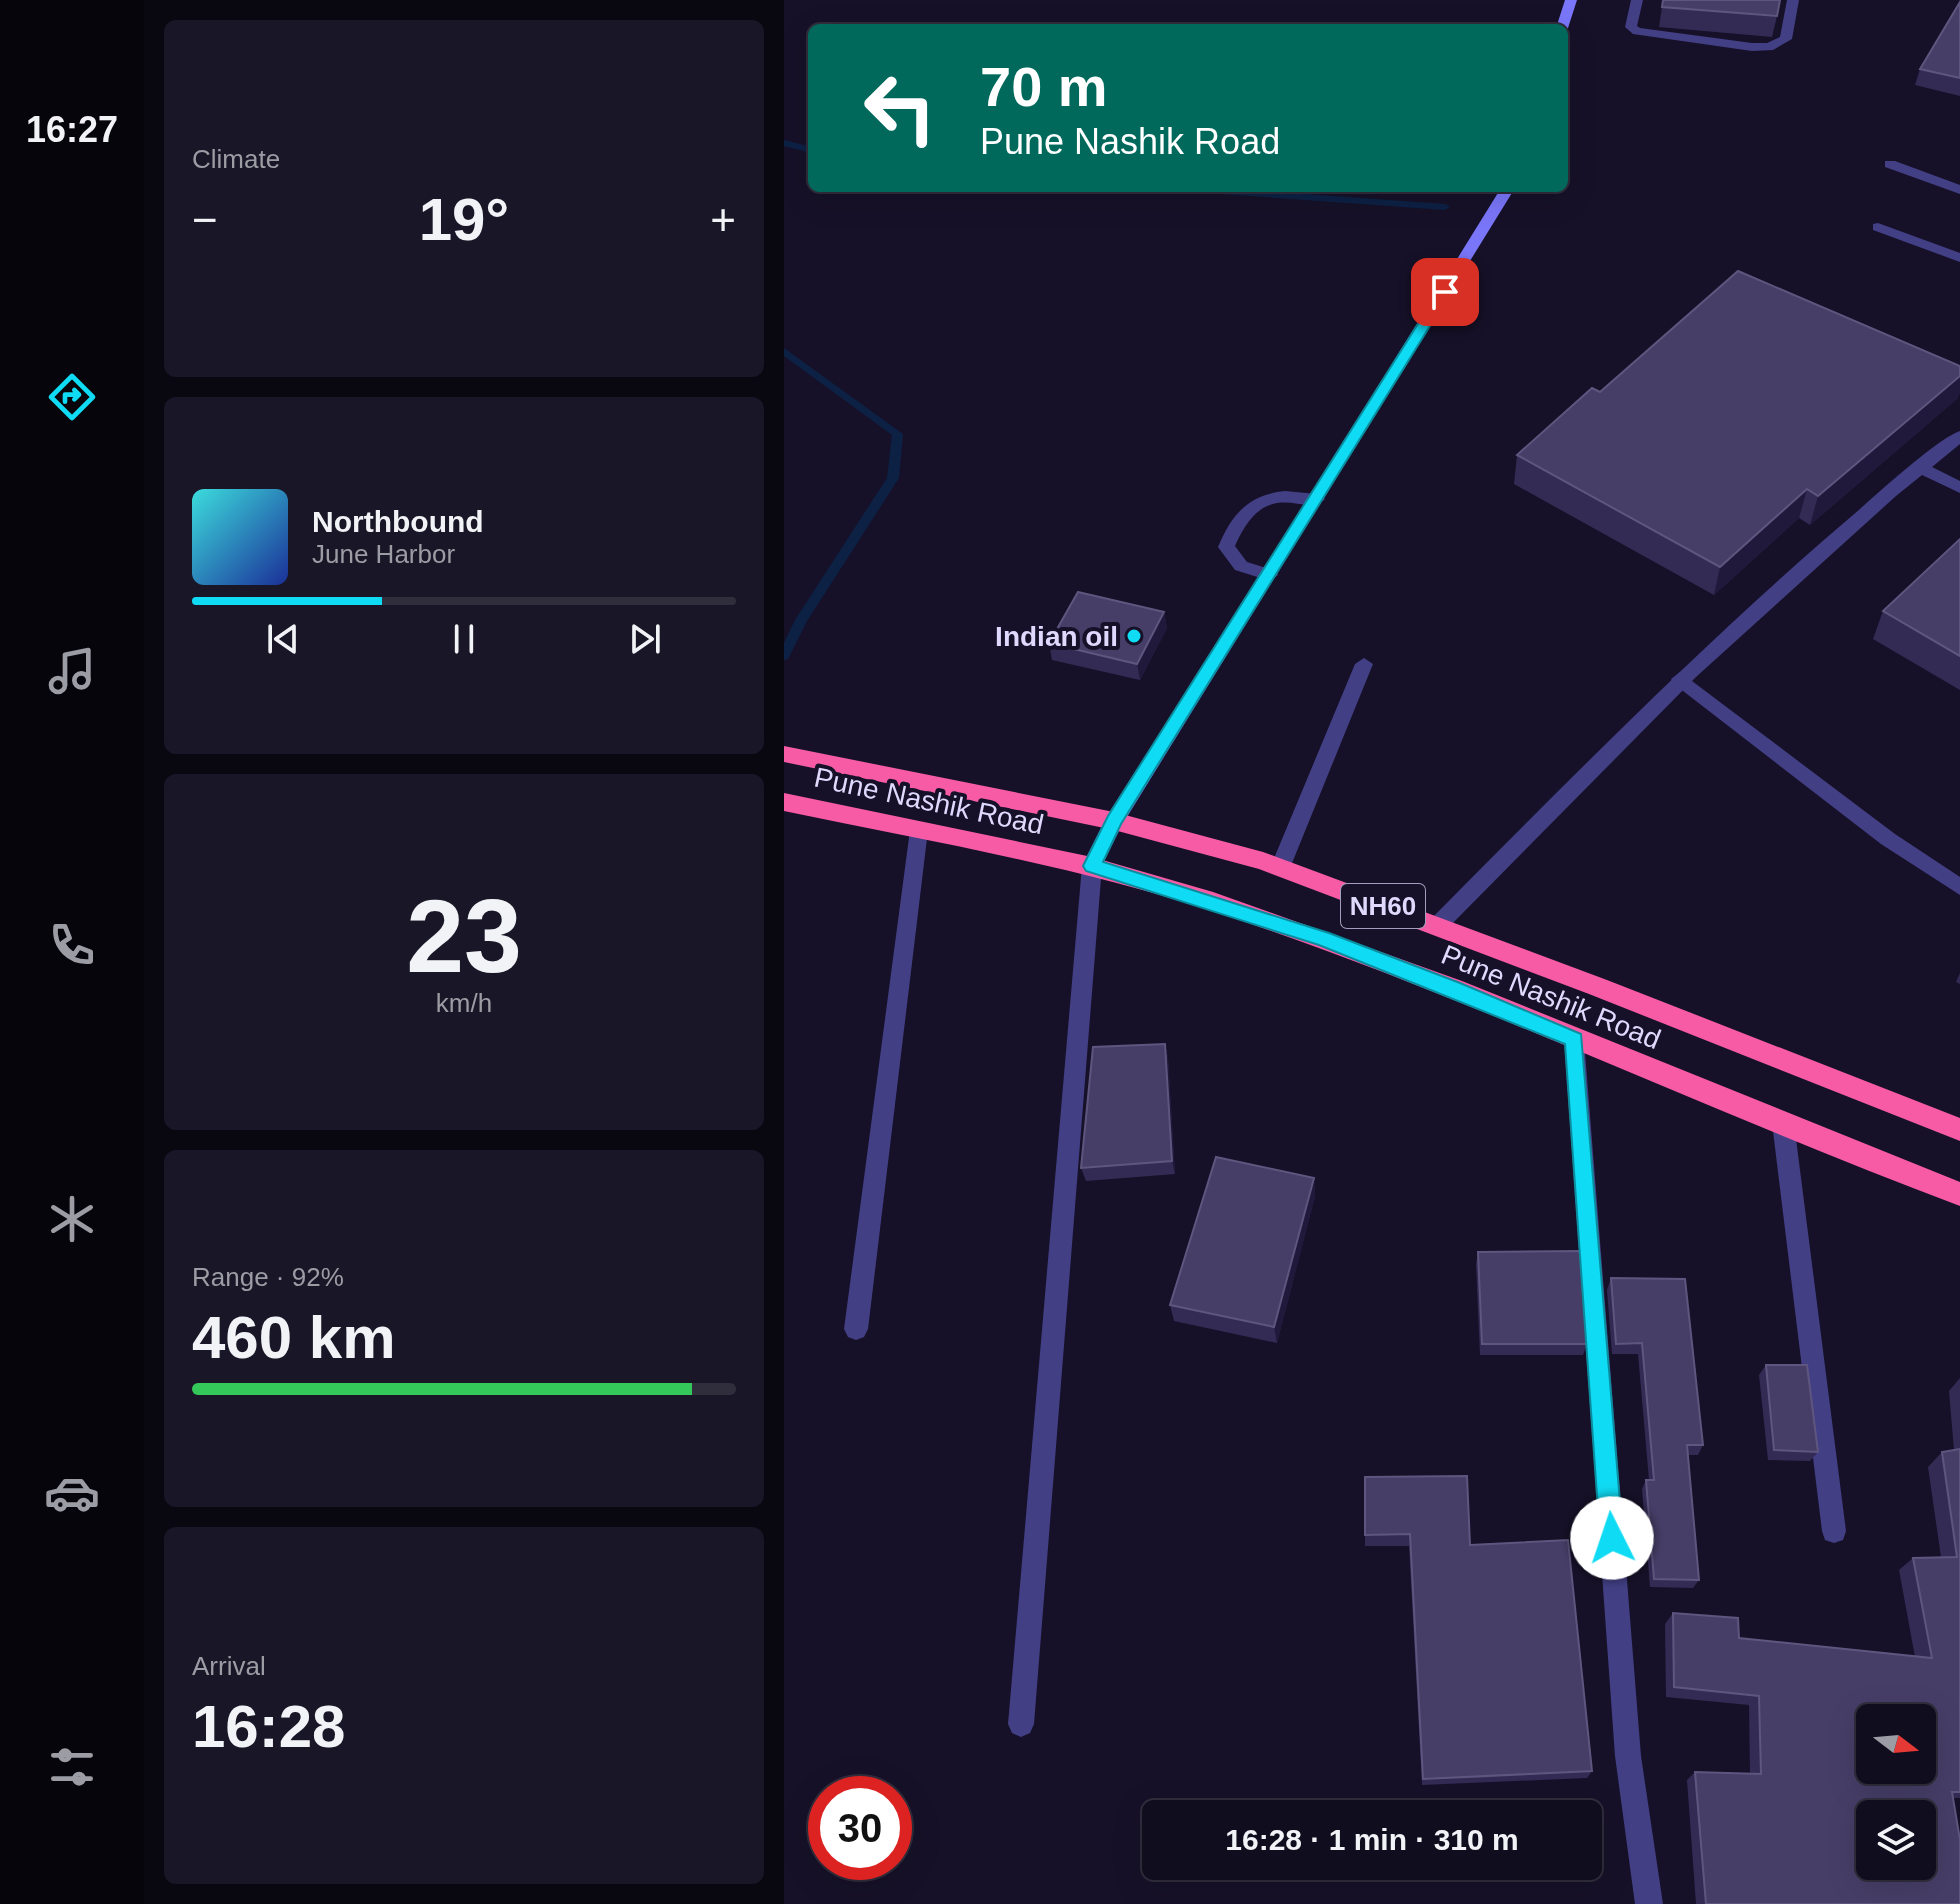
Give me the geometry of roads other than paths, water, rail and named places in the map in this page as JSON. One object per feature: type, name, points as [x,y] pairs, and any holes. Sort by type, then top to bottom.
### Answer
[{"type":"highway","name":"Pune Nashik Road","points":[[784,754],[1114,821],[1280,868],[1598,987],[1960,1130]]},
{"type":"highway","name":"Pune Nashik Road","points":[[784,802],[1092,866],[1323,939],[1453,988],[1574,1040],[1960,1194]]},
{"type":"main road","points":[[1563,24],[1571,0]]},
{"type":"main road","points":[[1092,866],[1114,821],[1270,575],[1506,192]]},
{"type":"street","points":[[1637,0],[1631,27],[1637,31],[1760,47],[1780,44],[1786,39],[1793,0]]},
{"type":"street","points":[[1890,164],[1960,190]]},
{"type":"street","points":[[1878,227],[1960,258]]},
{"type":"street","points":[[1437,926],[1680,679],[1919,467],[1960,436]]},
{"type":"street","points":[[1919,467],[1960,488]]},
{"type":"street","points":[[1270,575],[1241,566],[1226,547],[1244,512],[1265,498],[1282,494],[1317,499]]},
{"type":"street","points":[[1280,868],[1364,664]]},
{"type":"street","points":[[1680,679],[1888,839],[1960,887]]},
{"type":"street","points":[[856,1329],[919,830]]},
{"type":"street","points":[[1021,1724],[1092,866]]},
{"type":"street","points":[[1574,1040],[1628,1756],[1649,1904]]},
{"type":"street","points":[[1783,1123],[1834,1531]]},
{"type":"waterway","points":[[784,143],[808,149]]},
{"type":"waterway","points":[[1237,192],[1445,207]]},
{"type":"waterway","points":[[784,351],[898,434],[893,478],[801,620],[784,656]]},
{"type":"place","name":"Indian oil","points":[[1134,636]]}]
